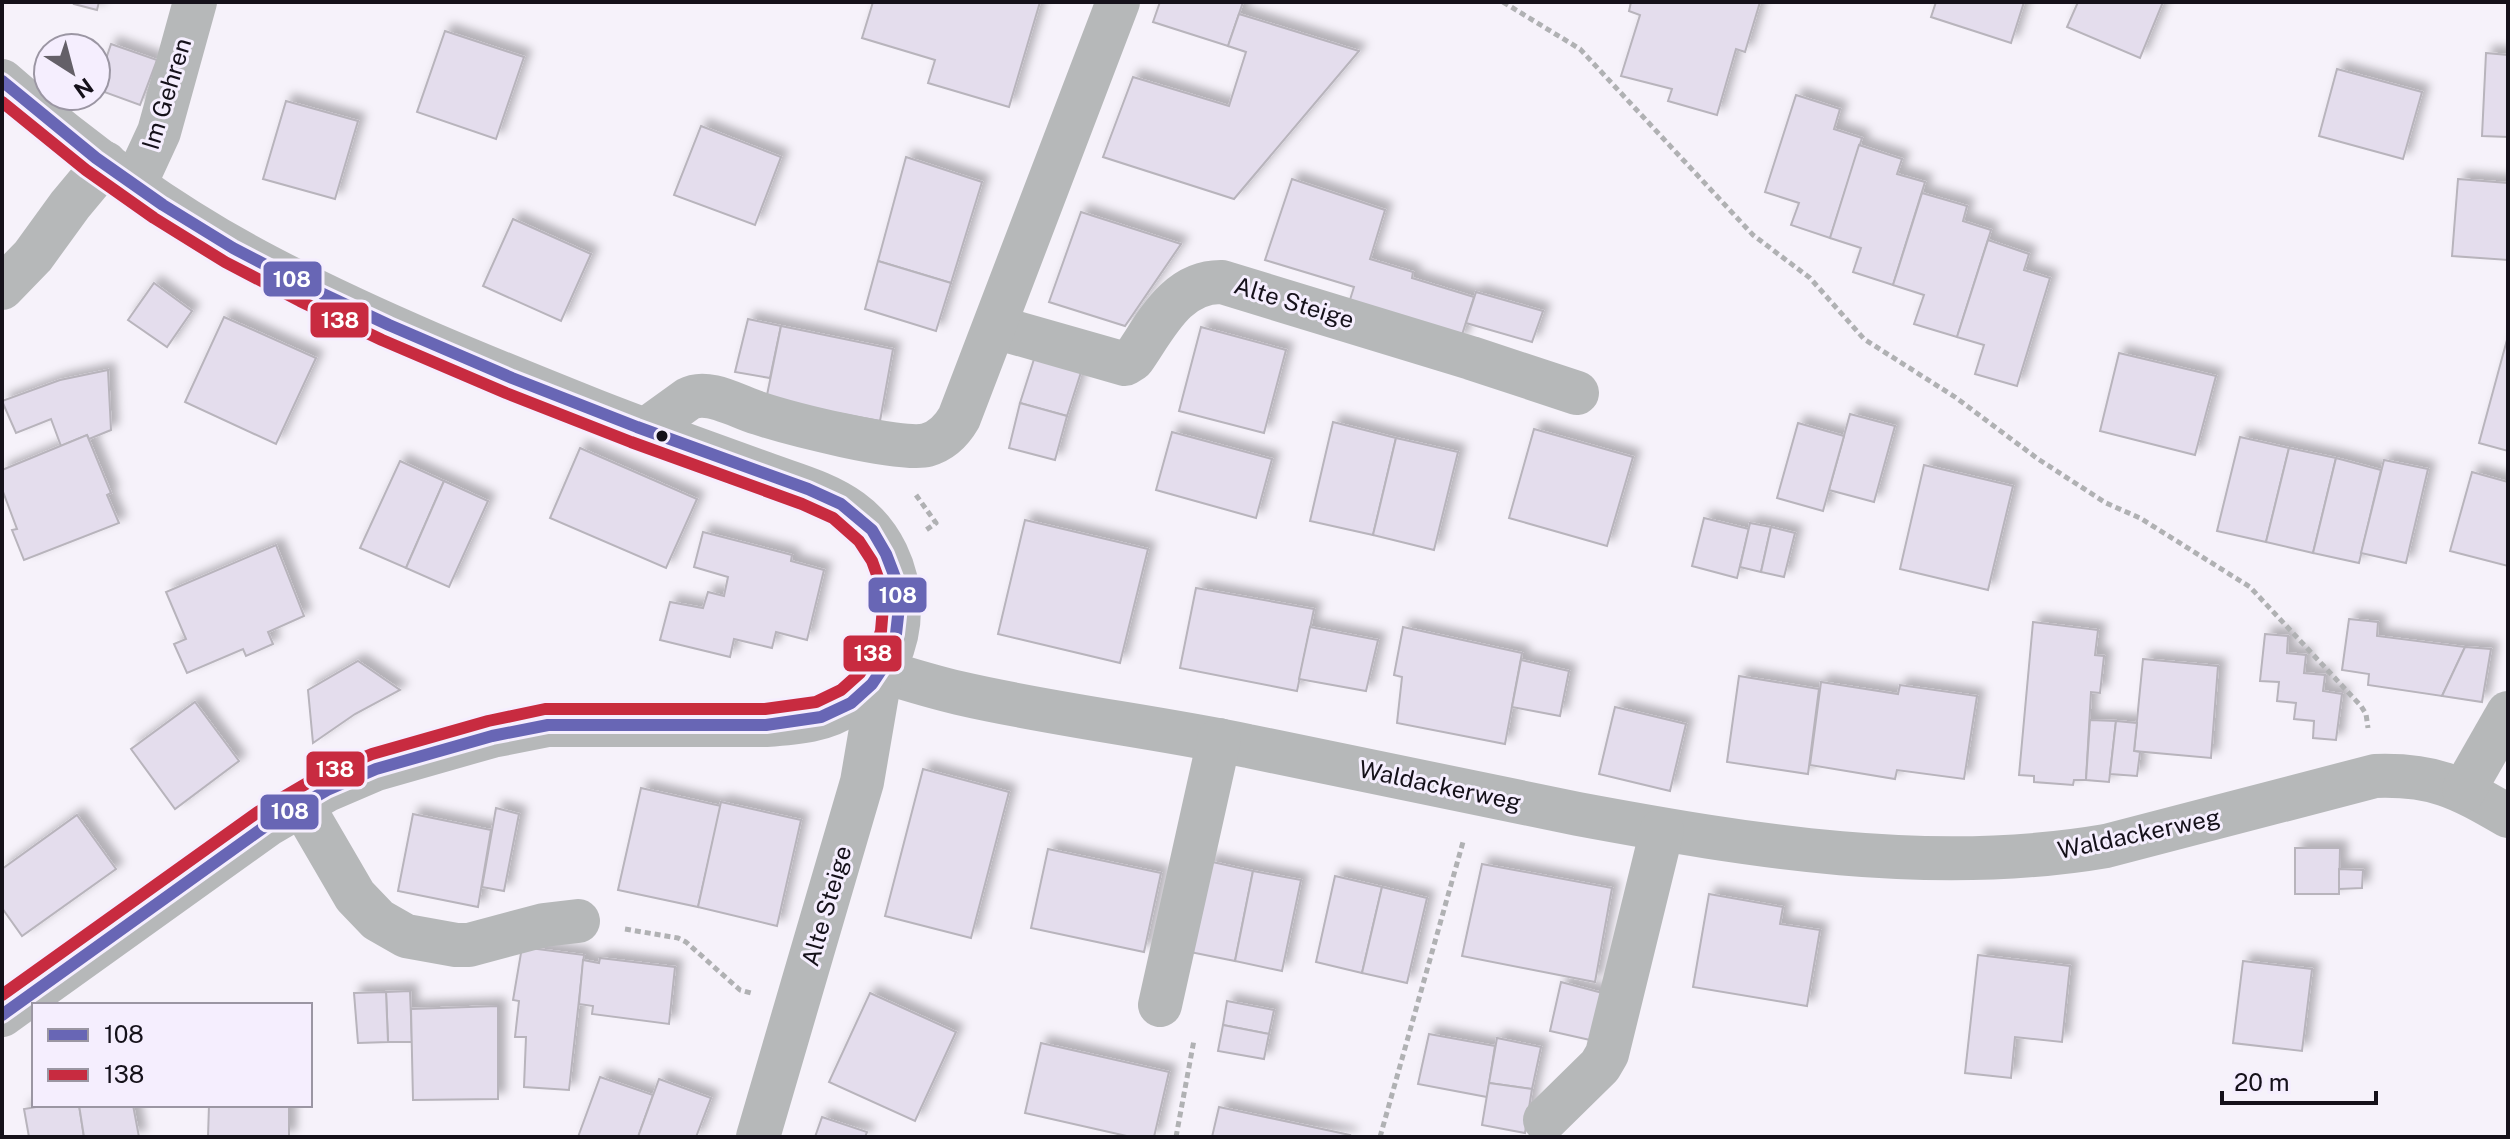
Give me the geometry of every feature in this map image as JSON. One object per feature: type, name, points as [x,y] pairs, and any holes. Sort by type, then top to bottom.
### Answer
[{"type":"street","name":"Im Gehren","points":[[2,288],[33,256],[70,205],[120,174],[159,132],[195,2]]},
{"type":"street","points":[[645,430],[693,396],[706,395],[769,416],[872,440],[928,445],[942,438],[959,418],[1118,2]]},
{"type":"street","points":[[2,81],[120,174],[184,217],[255,259],[328,296],[512,377],[824,496],[850,510],[863,521],[889,555],[898,584],[895,635],[881,671],[854,701],[818,719],[766,725],[585,724],[522,729],[376,769],[327,790],[235,848],[2,1015]]},
{"type":"street","name":"Alte Steige","points":[[995,327],[1125,364],[1133,359],[1182,293],[1200,283],[1222,282],[1577,393]]},
{"type":"street","name":"Alte Steige","points":[[758,1137],[862,782],[881,671]]},
{"type":"street","name":"Waldackerweg","points":[[881,671],[963,694],[1219,740],[1662,830],[1851,854],[1980,857],[2069,852],[2106,846],[2375,776],[2417,776],[2464,790],[2508,816]]},
{"type":"street","points":[[2464,790],[2508,713]]},
{"type":"street","points":[[1160,1005],[1219,740]]},
{"type":"street","points":[[302,805],[355,896],[378,920],[406,936],[469,945],[544,925],[578,921]]},
{"type":"street","points":[[1545,1120],[1600,1066],[1607,1054],[1662,830]]},
{"type":"path","points":[[1503,2],[1580,49],[1753,235],[1810,278],[1853,327],[1876,347],[1955,397],[2038,459],[2106,503],[2140,518],[2257,593],[2361,706],[2366,714],[2375,776]]},
{"type":"path","points":[[1380,1137],[1463,841]]},
{"type":"path","points":[[578,921],[678,938],[740,990]]},
{"type":"path","points":[[1176,1137],[1196,1029]]},
{"type":"building","points":[[75,2],[99,2],[97,10]]},
{"type":"building","points":[[873,2],[1040,2],[1009,107],[928,83],[935,60],[862,38]]},
{"type":"building","points":[[1160,2],[1243,2],[1228,46],[1153,22]]},
{"type":"building","points":[[1631,2],[1760,2],[1745,52],[1736,49],[1717,115],[1668,101],[1672,89],[1621,76],[1640,15],[1629,11]]},
{"type":"building","points":[[1936,2],[2024,2],[2011,43],[1931,17]]},
{"type":"building","points":[[2078,2],[2163,2],[2140,58],[2067,27]]},
{"type":"building","points":[[1239,14],[1359,51],[1234,199],[1103,157],[1133,77],[1229,106],[1246,52],[1228,46]]},
{"type":"building","points":[[445,31],[524,57],[496,139],[417,112]]},
{"type":"building","points":[[112,44],[157,60],[140,105],[112,95]]},
{"type":"building","points":[[2486,53],[2508,55],[2508,137],[2482,136]]},
{"type":"building","points":[[2337,69],[2422,92],[2403,159],[2319,136]]},
{"type":"building","points":[[1796,95],[1840,109],[1834,129],[1862,138],[1830,238],[1791,225],[1799,203],[1765,192]]},
{"type":"building","points":[[286,101],[358,121],[335,199],[263,179]]},
{"type":"building","points":[[701,126],[781,157],[755,225],[674,195]]},
{"type":"building","points":[[1859,145],[1902,159],[1897,174],[1925,182],[1893,285],[1853,272],[1861,248],[1830,238]]},
{"type":"building","points":[[906,157],[982,182],[951,283],[878,261]]},
{"type":"building","points":[[1292,179],[1385,210],[1370,259],[1413,272],[1412,278],[1474,297],[1460,341],[1348,306],[1354,287],[1265,260]]},
{"type":"building","points":[[2458,179],[2508,183],[2508,260],[2452,256]]},
{"type":"building","points":[[1922,193],[1967,206],[1963,221],[1991,230],[1957,337],[1914,324],[1924,295],[1893,285]]},
{"type":"building","points":[[1081,212],[1181,244],[1125,326],[1049,302]]},
{"type":"building","points":[[513,219],[591,254],[561,321],[483,286]]},
{"type":"building","points":[[1988,240],[2029,254],[2024,270],[2050,278],[2017,386],[1975,374],[1984,345],[1957,337]]},
{"type":"building","points":[[878,261],[951,283],[936,331],[865,309]]},
{"type":"building","points":[[154,283],[192,311],[167,347],[128,320]]},
{"type":"building","points":[[1476,292],[1543,311],[1532,342],[1466,323]]},
{"type":"building","points":[[224,317],[316,358],[276,444],[185,402]]},
{"type":"building","points":[[748,319],[781,326],[770,378],[735,372]]},
{"type":"building","points":[[781,326],[893,349],[880,421],[766,400]]},
{"type":"building","points":[[1201,327],[1286,350],[1264,433],[1179,411]]},
{"type":"building","points":[[2508,336],[2508,451],[2479,443]]},
{"type":"building","points":[[2119,353],[2216,376],[2195,455],[2100,431]]},
{"type":"building","points":[[1035,356],[1082,369],[1067,416],[1020,403]]},
{"type":"building","points":[[108,370],[111,430],[89,439],[87,435],[61,446],[51,419],[16,433],[2,401],[60,380]]},
{"type":"building","points":[[1020,403],[1067,416],[1055,460],[1009,448]]},
{"type":"building","points":[[1850,414],[1895,426],[1874,502],[1829,490]]},
{"type":"building","points":[[1333,422],[1396,438],[1373,535],[1310,521]]},
{"type":"building","points":[[1798,423],[1844,436],[1823,511],[1777,498]]},
{"type":"building","points":[[1534,429],[1633,457],[1607,546],[1509,518]]},
{"type":"building","points":[[1172,432],[1272,459],[1256,518],[1156,490]]},
{"type":"building","points":[[87,435],[111,493],[107,495],[119,523],[24,560],[12,530],[17,529],[2,489],[2,470]]},
{"type":"building","points":[[2240,437],[2289,448],[2266,542],[2217,531]]},
{"type":"building","points":[[1396,438],[1458,452],[1434,550],[1373,535]]},
{"type":"building","points":[[580,448],[697,499],[666,568],[550,518]]},
{"type":"building","points":[[2289,448],[2336,458],[2313,553],[2266,542]]},
{"type":"building","points":[[2336,458],[2381,470],[2359,563],[2313,553]]},
{"type":"building","points":[[2384,460],[2428,469],[2406,563],[2361,553]]},
{"type":"building","points":[[400,461],[444,481],[406,568],[360,548]]},
{"type":"building","points":[[1924,465],[2013,486],[1988,590],[1900,569]]},
{"type":"building","points":[[2472,472],[2508,482],[2508,566],[2450,551]]},
{"type":"building","points":[[444,481],[488,501],[449,587],[406,568]]},
{"type":"building","points":[[1704,518],[1749,529],[1737,578],[1692,566]]},
{"type":"building","points":[[1025,520],[1148,549],[1120,663],[998,634]]},
{"type":"building","points":[[1750,523],[1771,527],[1761,572],[1740,567]]},
{"type":"building","points":[[1771,527],[1795,533],[1784,577],[1761,572]]},
{"type":"building","points":[[703,532],[792,555],[791,561],[824,570],[807,640],[776,632],[772,648],[734,639],[730,657],[660,640],[670,602],[703,608],[708,592],[724,596],[728,577],[694,567]]},
{"type":"building","points":[[276,545],[304,616],[268,632],[273,644],[246,656],[243,649],[187,673],[174,644],[186,639],[166,592]]},
{"type":"building","points":[[1196,588],[1314,609],[1297,691],[1180,668]]},
{"type":"building","points":[[2349,619],[2378,622],[2377,636],[2465,647],[2442,696],[2368,685],[2369,674],[2342,670]]},
{"type":"building","points":[[2033,622],[2098,630],[2095,655],[2104,656],[2100,693],[2091,692],[2086,780],[2074,780],[2073,785],[2034,782],[2034,776],[2019,775]]},
{"type":"building","points":[[1310,627],[1378,640],[1366,691],[1299,679]]},
{"type":"building","points":[[1403,627],[1522,653],[1505,744],[1397,723],[1402,677],[1394,675]]},
{"type":"building","points":[[2265,634],[2288,636],[2287,653],[2306,655],[2304,673],[2325,675],[2323,691],[2342,694],[2336,740],[2313,738],[2314,721],[2294,719],[2296,703],[2277,701],[2279,682],[2260,681]]},
{"type":"building","points":[[2465,647],[2491,649],[2482,702],[2442,696]]},
{"type":"building","points":[[2143,659],[2218,666],[2211,758],[2134,751]]},
{"type":"building","points":[[1521,660],[1569,671],[1560,716],[1512,707]]},
{"type":"building","points":[[358,661],[400,690],[355,714],[313,743],[308,690]]},
{"type":"building","points":[[1739,676],[1819,689],[1808,774],[1727,762]]},
{"type":"building","points":[[1821,682],[1898,694],[1900,685],[1977,696],[1964,779],[1897,770],[1895,779],[1810,765]]},
{"type":"building","points":[[195,702],[239,761],[175,809],[131,749]]},
{"type":"building","points":[[1615,707],[1686,724],[1670,791],[1599,774]]},
{"type":"building","points":[[2090,720],[2116,721],[2109,782],[2086,780]]},
{"type":"building","points":[[2116,721],[2137,723],[2134,751],[2140,752],[2137,776],[2110,774]]},
{"type":"building","points":[[923,769],[1009,792],[971,938],[885,916]]},
{"type":"building","points":[[641,788],[721,806],[698,907],[618,890]]},
{"type":"building","points":[[721,802],[801,820],[777,926],[698,907]]},
{"type":"building","points":[[496,808],[519,814],[504,891],[482,887]]},
{"type":"building","points":[[413,814],[491,830],[478,907],[398,891]]},
{"type":"building","points":[[77,815],[116,869],[22,936],[2,908],[2,869]]},
{"type":"building","points":[[2295,848],[2340,848],[2339,894],[2295,894]]},
{"type":"building","points":[[1048,849],[1161,873],[1144,952],[1031,928]]},
{"type":"building","points":[[1208,861],[1253,871],[1235,961],[1190,952]]},
{"type":"building","points":[[1482,864],[1612,888],[1595,982],[1462,956]]},
{"type":"building","points":[[2339,869],[2363,870],[2362,888],[2339,889]]},
{"type":"building","points":[[1253,871],[1301,880],[1282,971],[1235,961]]},
{"type":"building","points":[[1335,876],[1382,887],[1362,973],[1316,962]]},
{"type":"building","points":[[1382,887],[1427,898],[1407,983],[1362,973]]},
{"type":"building","points":[[1709,894],[1783,907],[1780,924],[1820,930],[1807,1006],[1693,987]]},
{"type":"building","points":[[522,947],[584,955],[569,1090],[524,1087],[526,1037],[515,1037],[519,1001],[513,1000]]},
{"type":"building","points":[[1978,955],[2070,966],[2062,1042],[2015,1037],[2011,1078],[1965,1073]]},
{"type":"building","points":[[600,958],[675,967],[669,1024],[592,1014],[593,1006],[579,1004],[583,960],[599,963]]},
{"type":"building","points":[[2243,961],[2312,969],[2302,1051],[2233,1043]]},
{"type":"building","points":[[1561,982],[1610,995],[1599,1042],[1550,1031]]},
{"type":"building","points":[[410,991],[412,1042],[388,1042],[386,992]]},
{"type":"building","points":[[386,992],[388,1042],[358,1043],[354,993]]},
{"type":"building","points":[[870,993],[956,1032],[915,1121],[829,1082]]},
{"type":"building","points":[[1227,1001],[1274,1010],[1269,1034],[1223,1025]]},
{"type":"building","points":[[498,1006],[498,1099],[413,1100],[411,1009]]},
{"type":"building","points":[[1223,1025],[1269,1034],[1264,1059],[1218,1051]]},
{"type":"building","points":[[1429,1034],[1495,1046],[1487,1097],[1418,1084]]},
{"type":"building","points":[[1497,1038],[1541,1047],[1532,1089],[1489,1083]]},
{"type":"building","points":[[1041,1043],[1169,1072],[1154,1137],[1131,1137],[1025,1113]]},
{"type":"building","points":[[600,1077],[653,1095],[638,1137],[578,1137]]},
{"type":"building","points":[[659,1079],[711,1098],[696,1137],[638,1137]]},
{"type":"building","points":[[1489,1083],[1532,1089],[1525,1133],[1482,1125]]},
{"type":"building","points":[[79,1107],[84,1137],[29,1137],[24,1109]]},
{"type":"building","points":[[79,1107],[133,1107],[139,1137],[84,1137]]},
{"type":"building","points":[[209,1107],[289,1107],[289,1137],[208,1137]]},
{"type":"building","points":[[1219,1107],[1350,1135],[1212,1137]]},
{"type":"building","points":[[822,1117],[867,1132],[865,1137],[815,1137]]},
{"type":"transit line","name":"108","points":[[2,81],[96,158],[163,205],[233,248],[308,287],[512,378],[841,504],[872,530],[886,554],[896,580],[899,607],[896,634],[888,660],[872,684],[851,703],[821,717],[766,725],[548,725],[492,736],[376,769],[327,790],[267,825],[2,1015]]},
{"type":"transit line","name":"138","points":[[2,102],[86,170],[154,218],[225,262],[300,301],[506,393],[833,518],[859,541],[872,561],[880,583],[883,607],[881,631],[873,653],[860,673],[841,690],[816,702],[765,709],[545,709],[488,721],[372,754],[321,775],[258,812],[2,995]]}]
